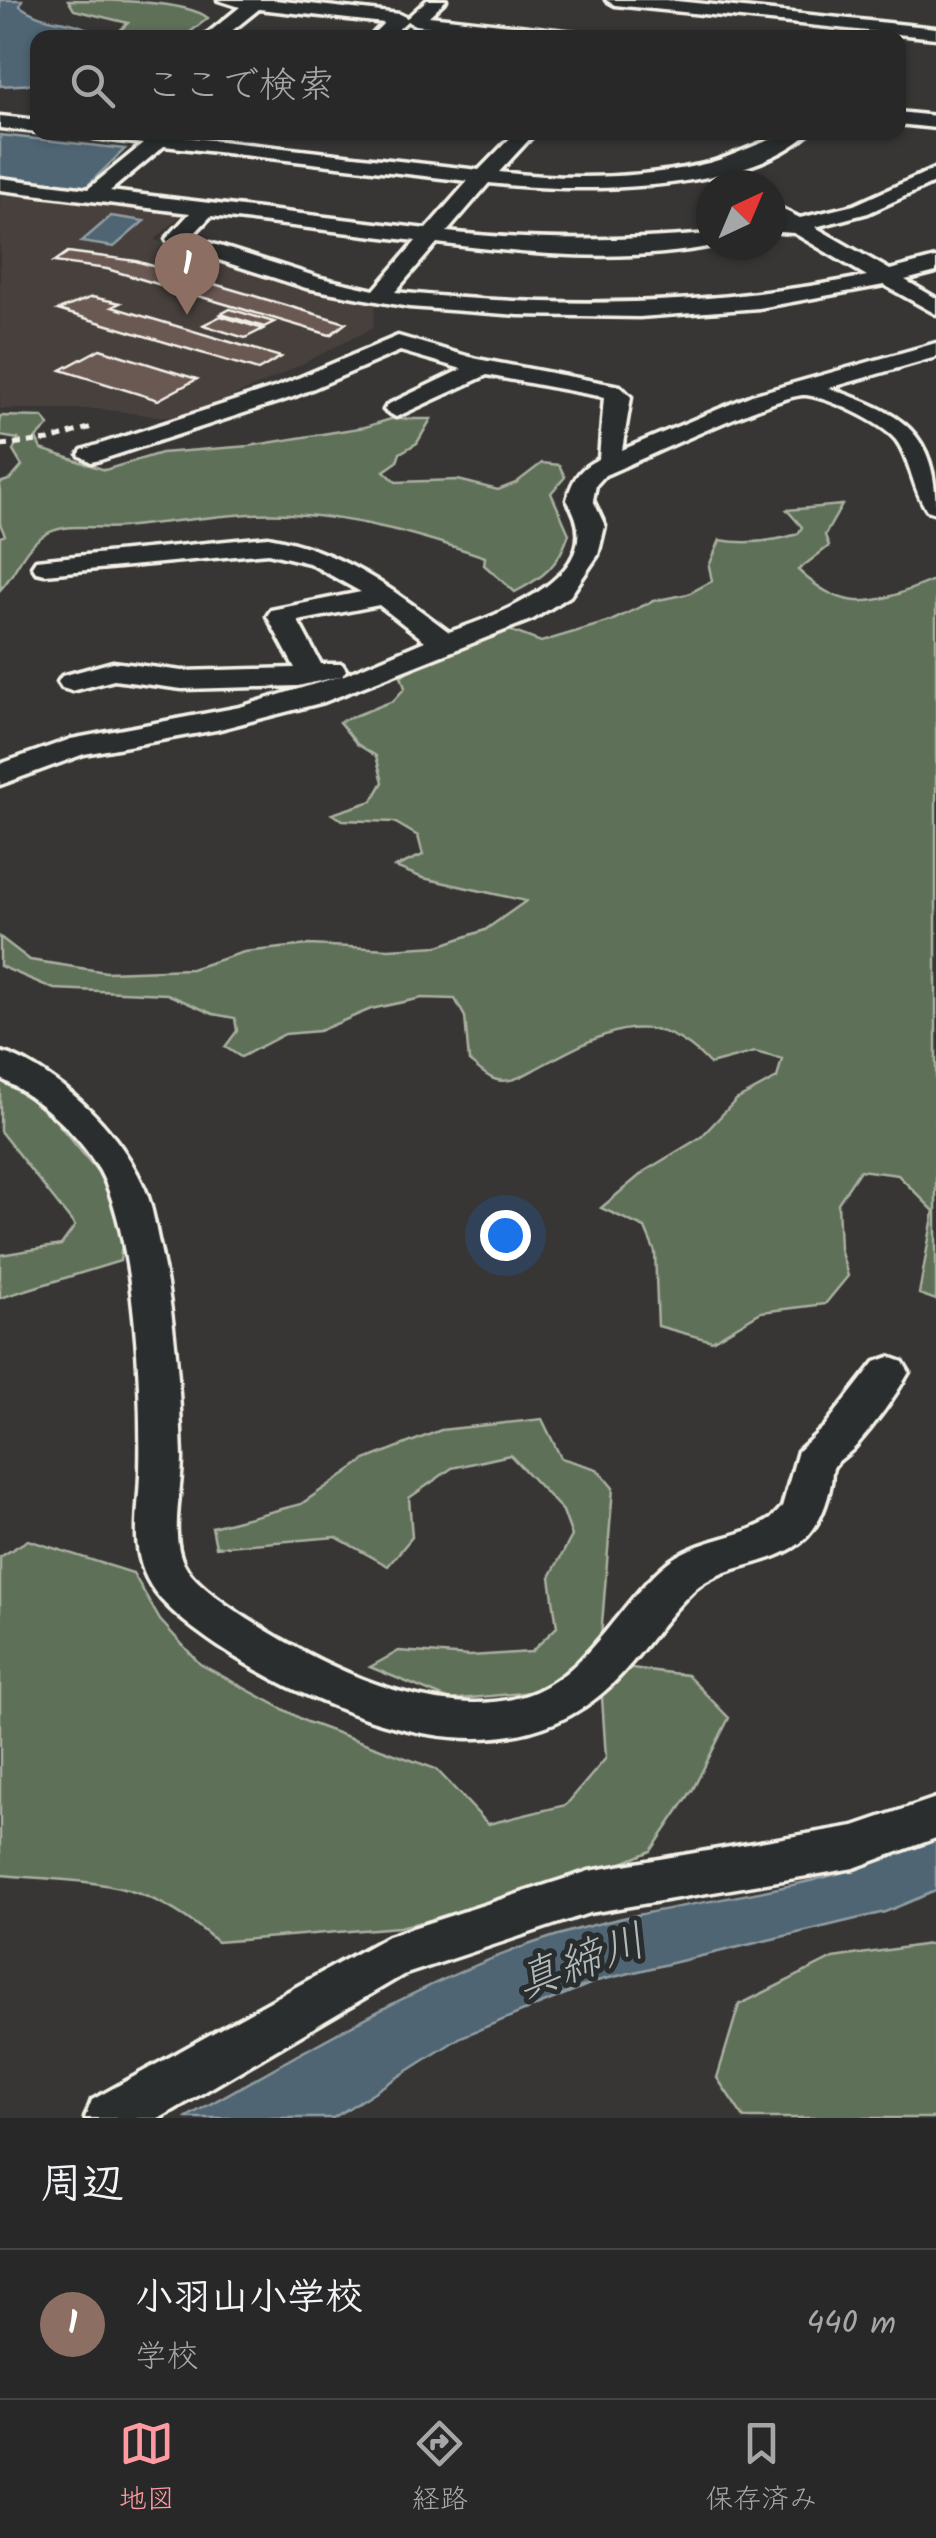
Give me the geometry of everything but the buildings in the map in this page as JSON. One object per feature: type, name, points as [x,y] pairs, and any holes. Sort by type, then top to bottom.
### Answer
[{"type":"street","points":[[227,0],[399,19],[387,30]]},
{"type":"street","points":[[438,0],[415,20],[508,30]]},
{"type":"street","points":[[615,0],[936,33]]},
{"type":"street","points":[[221,30],[255,3]]},
{"type":"street","points":[[906,119],[936,122]]},
{"type":"street","points":[[0,122],[30,125]]},
{"type":"street","points":[[92,196],[159,140]]},
{"type":"street","points":[[194,140],[482,179],[605,184],[696,172]]},
{"type":"street","points":[[380,296],[519,140]]},
{"type":"street","points":[[706,170],[753,156],[785,140]]},
{"type":"street","points":[[786,228],[860,209],[936,174]]},
{"type":"street","points":[[0,184],[430,239],[570,248],[696,241]]},
{"type":"street","points":[[205,210],[176,239],[360,294],[501,308],[662,309],[783,298],[936,266]]},
{"type":"street","points":[[786,219],[935,305]]},
{"type":"street","points":[[91,455],[285,392],[398,344],[484,367],[612,391],[619,398],[610,450],[612,460]]},
{"type":"street","points":[[72,682],[113,671],[182,680],[312,674],[444,642],[498,624],[544,602],[565,586],[581,565],[592,538],[592,518],[580,500],[584,484],[612,460],[760,400],[936,350]]},
{"type":"street","points":[[396,410],[484,367]]},
{"type":"street","points":[[808,387],[895,424],[911,445],[925,490],[936,505]]},
{"type":"street","points":[[911,445],[936,456]]},
{"type":"street","points":[[44,566],[268,545],[328,560],[355,573],[444,642]]},
{"type":"street","points":[[312,674],[281,616],[384,596]]},
{"type":"street","points":[[0,776],[60,753],[239,716],[335,689],[444,642]]},
{"type":"street","points":[[0,1062],[56,1099],[106,1156],[127,1189],[154,1302],[160,1357],[161,1487],[157,1542],[168,1577],[221,1626],[289,1664],[362,1697],[432,1718],[487,1722],[548,1706],[578,1687],[614,1653],[662,1594],[704,1560],[775,1541],[798,1521],[809,1496],[813,1462],[840,1438],[889,1372]]},
{"type":"street","points":[[111,2118],[388,1958],[589,1892],[854,1847],[936,1818]]},
{"type":"shaded area","points":[[0,192],[182,214],[155,240],[351,300],[376,302],[373,328],[262,384],[179,419],[100,409],[0,409]]},
{"type":"green space","points":[[68,0],[122,1],[164,4],[208,18],[193,30],[120,30],[128,23],[74,10]]},
{"type":"green space","points":[[0,416],[42,417],[49,425],[36,438],[41,449],[105,470],[161,453],[249,446],[365,427],[391,419],[431,419],[417,443],[400,453],[397,462],[384,471],[396,482],[458,480],[498,490],[516,483],[542,463],[559,465],[565,477],[551,493],[569,534],[549,569],[515,592],[484,565],[485,557],[414,535],[341,519],[249,514],[123,527],[65,528],[39,538],[0,590],[0,537],[5,535],[0,524],[0,483],[11,479],[22,466],[13,451],[18,439],[0,436]]},
{"type":"green space","points":[[842,505],[825,535],[829,546],[798,570],[816,585],[833,595],[865,601],[898,594],[936,579],[936,1300],[919,1294],[934,1211],[898,1175],[860,1170],[838,1203],[840,1249],[848,1276],[825,1304],[761,1312],[712,1341],[658,1326],[655,1252],[645,1228],[601,1208],[645,1171],[701,1137],[736,1100],[777,1078],[782,1059],[755,1052],[710,1064],[667,1033],[626,1030],[605,1035],[516,1078],[500,1081],[469,1061],[465,1017],[455,999],[422,998],[371,1009],[319,1031],[285,1034],[241,1057],[225,1047],[237,1031],[235,1018],[213,1014],[167,994],[54,989],[0,966],[0,937],[30,960],[106,972],[191,969],[244,952],[309,945],[389,949],[438,946],[485,930],[526,901],[423,878],[395,867],[423,855],[418,836],[394,822],[343,820],[332,814],[372,801],[383,782],[376,756],[357,744],[339,722],[393,701],[405,688],[401,676],[421,661],[509,630],[541,642],[611,621],[653,601],[688,594],[712,581],[709,566],[720,540],[759,542],[798,534],[802,527],[787,510]]},
{"type":"green space","points":[[0,1074],[55,1120],[99,1173],[124,1227],[120,1261],[0,1298],[0,1255],[61,1245],[75,1226],[0,1131]]},
{"type":"green space","points":[[542,1419],[561,1458],[597,1469],[613,1488],[601,1637],[631,1668],[687,1675],[729,1718],[693,1789],[651,1851],[601,1872],[460,1914],[399,1927],[217,1942],[166,1905],[141,1894],[90,1883],[0,1875],[0,1557],[28,1540],[133,1573],[160,1620],[200,1664],[307,1722],[436,1769],[488,1824],[566,1805],[606,1758],[602,1698],[532,1692],[450,1700],[370,1667],[399,1651],[470,1656],[531,1652],[557,1627],[550,1577],[572,1536],[563,1511],[510,1455],[452,1468],[409,1498],[412,1537],[388,1566],[336,1537],[216,1547],[212,1527],[301,1504],[365,1460],[441,1430]]},
{"type":"green space","points":[[936,1943],[936,2118],[744,2118],[717,2078],[739,2005],[833,1958]]},
{"type":"water","points":[[0,0],[22,0],[20,6],[30,12],[89,30],[30,30],[30,84],[0,86]]},
{"type":"water","points":[[0,135],[125,149],[82,191],[0,182]]},
{"type":"water","points":[[111,216],[144,221],[114,247],[81,242]]},
{"type":"water","name":"真締川","points":[[936,1835],[936,1891],[885,1912],[597,1981],[461,2037],[333,2118],[185,2118],[372,2014],[518,1949],[614,1920],[848,1871]]},
{"type":"place","name":"小羽山小学校","points":[[187,315]]}]
